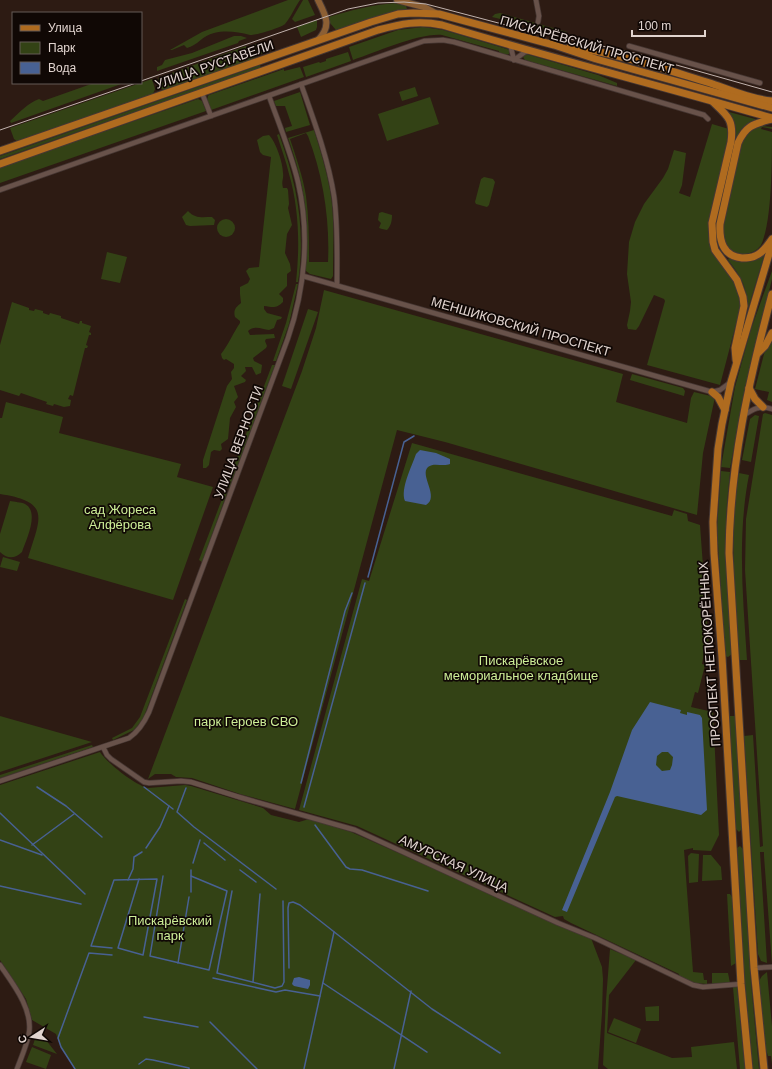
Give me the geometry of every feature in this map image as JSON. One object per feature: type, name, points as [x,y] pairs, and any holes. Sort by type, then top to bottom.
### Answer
[{"type":"main road","points":[[317,41],[324,35],[327,27],[326,16],[318,0]]},
{"type":"main road","name":"ПИСКАРЁВСКИЙ ПРОСПЕКТ","points":[[397,0],[424,7],[439,14],[554,45],[604,61],[772,108]]},
{"type":"main road","name":"УЛИЦА РУСТАВЕЛИ","points":[[0,151],[386,17],[398,14],[413,13],[439,14]]},
{"type":"main road","name":"УЛИЦА РУСТАВЕЛИ","points":[[0,164],[378,30],[400,24],[427,22]]},
{"type":"main road","name":"ПИСКАРЁВСКИЙ ПРОСПЕКТ","points":[[427,22],[442,24],[509,45],[711,100],[772,119]]},
{"type":"main road","points":[[554,45],[602,52],[655,66],[746,95],[772,101]]},
{"type":"main road","points":[[711,100],[726,115],[732,124],[731,142],[712,223],[712,232],[715,250],[737,280],[743,297],[743,311],[735,348],[736,364]]},
{"type":"main road","points":[[772,119],[748,128],[742,133],[738,143],[719,233],[723,247],[727,252],[740,258],[754,257],[764,250],[772,239]]},
{"type":"main road","name":"ПРОСПЕКТ НЕПОКОРЁННЫХ","points":[[749,1069],[741,984],[713,522],[717,462],[730,382],[772,244]]},
{"type":"main road","name":"ПРОСПЕКТ НЕПОКОРЁННЫХ","points":[[764,1069],[754,968],[729,553],[731,497],[743,416],[772,294]]},
{"type":"main road","points":[[758,353],[765,346],[772,333]]},
{"type":"main road","points":[[749,388],[755,399],[764,407]]},
{"type":"main road","points":[[712,392],[718,397],[725,410]]},
{"type":"main road","points":[[732,840],[747,838]]},
{"type":"street","points":[[536,0],[539,16],[538,22]]},
{"type":"street","points":[[0,190],[424,41],[438,40],[454,42],[704,115],[708,119]]},
{"type":"street","points":[[509,45],[512,48],[514,60]]},
{"type":"street","points":[[629,46],[760,83]]},
{"type":"street","points":[[514,60],[530,51]]},
{"type":"street","points":[[301,84],[328,166],[334,195],[337,228],[336,285]]},
{"type":"street","points":[[202,93],[211,116]]},
{"type":"street","name":"УЛИЦА ВЕРНОСТИ","points":[[0,781],[122,741],[136,733],[149,712],[288,338],[296,311],[303,276],[304,239],[300,195],[291,158],[269,96]]},
{"type":"street","name":"МЕНШИКОВСКИЙ ПРОСПЕКТ","points":[[303,276],[712,392]]},
{"type":"street","points":[[712,392],[720,390],[730,382]]},
{"type":"street","points":[[743,416],[754,409],[764,407],[772,409]]},
{"type":"street","name":"АМУРСКАЯ УЛИЦА","points":[[103,747],[111,759],[136,777],[149,783],[182,781],[192,782],[355,830],[594,938],[693,985],[703,987],[741,984]]},
{"type":"street","points":[[0,966],[18,992],[26,1009],[30,1025],[28,1037],[17,1069]]},
{"type":"street","points":[[754,968],[772,967]]},
{"type":"green space","points":[[288,0],[300,0],[285,24],[279,27],[253,35],[236,32],[218,32],[210,34],[191,47],[187,48],[184,45],[170,50],[202,32]]},
{"type":"green space","points":[[303,0],[308,0],[315,15],[295,22],[292,19]]},
{"type":"green space","points":[[395,3],[406,6],[407,9],[384,14],[336,30],[330,23],[329,17],[337,14],[370,6]]},
{"type":"green space","points":[[500,13],[567,32],[566,34],[492,17],[495,14]]},
{"type":"green space","points":[[317,20],[316,30],[301,37],[297,27]]},
{"type":"green space","points":[[423,27],[443,30],[507,49],[509,50],[509,54],[506,55],[499,53],[499,51],[442,35],[433,35],[410,40],[353,60],[349,47],[398,30]]},
{"type":"green space","points":[[234,36],[247,38],[239,41],[238,43],[157,71],[157,67],[162,65],[165,60],[192,53]]},
{"type":"green space","points":[[259,43],[263,53],[246,62],[164,90],[160,88],[158,78],[246,46]]},
{"type":"green space","points":[[348,52],[351,61],[306,77],[303,67],[326,61],[326,59]]},
{"type":"green space","points":[[526,54],[598,75],[617,83],[617,86],[525,60],[523,57]]},
{"type":"green space","points":[[260,65],[261,68],[0,159],[0,156]]},
{"type":"green space","points":[[300,67],[304,77],[211,110],[207,100],[209,95],[284,69],[284,71]]},
{"type":"green space","points":[[152,79],[155,89],[153,94],[17,141],[14,139],[10,128],[138,84],[142,84],[142,82]]},
{"type":"green space","points":[[91,84],[121,84],[11,123],[10,121],[31,103],[39,99],[43,101]]},
{"type":"green space","points":[[415,87],[418,96],[402,101],[399,92]]},
{"type":"green space","points":[[300,92],[310,125],[286,132],[285,128],[292,126],[285,106],[276,106],[274,101]]},
{"type":"green space","points":[[430,97],[439,124],[387,141],[378,114]]},
{"type":"green space","points":[[198,99],[202,101],[206,111],[0,183],[0,167]]},
{"type":"green space","points":[[729,112],[755,119],[755,121],[743,127],[736,139],[734,121]]},
{"type":"green space","points":[[712,124],[729,129],[728,141],[710,221],[711,246],[736,286],[741,304],[738,325],[736,324],[720,385],[647,365],[665,301],[664,299],[654,295],[636,330],[628,329],[627,325],[631,302],[627,274],[629,242],[635,222],[644,204],[668,169],[674,150],[686,153],[682,185],[679,193],[690,197]]},
{"type":"green space","points":[[762,126],[772,127],[772,129],[762,127],[761,129],[772,132],[771,191],[765,235],[761,245],[753,252],[748,254],[737,253],[728,248],[722,231],[741,144],[750,130]]},
{"type":"green space","points":[[314,130],[325,167],[332,201],[333,276],[331,279],[310,274],[306,271],[306,223],[304,196],[300,176],[288,138]],"holes":[[[306,133],[318,167],[327,214],[328,262],[309,262],[306,196],[290,139]]]},
{"type":"green space","points":[[279,134],[291,171],[298,207],[301,244],[298,282],[296,282],[298,255],[297,214],[292,187],[277,135]]},
{"type":"green space","points":[[269,135],[277,147],[283,169],[283,188],[287,188],[288,190],[288,208],[292,225],[287,234],[285,253],[290,264],[291,271],[287,274],[287,286],[279,294],[283,298],[283,302],[276,307],[264,306],[264,309],[267,313],[282,317],[281,319],[277,320],[274,328],[269,330],[253,328],[248,331],[250,335],[274,334],[275,338],[266,339],[266,348],[253,358],[254,361],[262,365],[261,373],[256,375],[252,367],[245,367],[246,371],[241,376],[246,380],[245,382],[234,386],[238,397],[234,402],[236,407],[230,418],[228,439],[221,444],[222,449],[220,451],[214,450],[211,452],[209,465],[206,468],[203,468],[203,460],[227,386],[232,379],[231,372],[234,368],[234,364],[226,359],[224,360],[221,354],[240,323],[240,321],[235,317],[234,312],[236,307],[241,303],[240,287],[248,283],[250,279],[246,271],[249,268],[259,267],[271,157],[263,155],[260,152],[257,140],[263,136]]},
{"type":"green space","points":[[484,177],[493,179],[495,182],[489,205],[487,207],[476,204],[475,202],[481,179]]},
{"type":"green space","points":[[188,211],[196,216],[212,217],[215,220],[214,225],[186,225],[182,217]]},
{"type":"green space","points":[[382,212],[392,215],[391,223],[387,230],[379,228],[381,223],[378,220],[379,213]]},
{"type":"green space","points":[[226,219],[232,222],[235,228],[232,234],[226,237],[220,234],[217,228],[220,222]]},
{"type":"green space","points":[[107,252],[127,257],[120,283],[101,279]]},
{"type":"green space","points":[[765,253],[748,309],[742,280],[728,260],[729,258],[734,259]]},
{"type":"green space","points":[[772,271],[772,279],[745,389],[730,468],[721,467],[735,387],[751,329]]},
{"type":"green space","points":[[296,284],[298,284],[289,324],[276,361],[273,361],[286,323]]},
{"type":"green space","name":"парк Героев СВО","points":[[324,290],[623,374],[616,402],[687,423],[691,398],[694,392],[715,397],[703,453],[697,515],[445,442],[397,430],[295,809],[240,794],[192,778],[176,777],[171,774],[155,774],[148,779],[302,371],[316,328]]},
{"type":"green space","points":[[12,302],[29,308],[29,310],[34,311],[35,309],[43,311],[43,313],[49,315],[50,313],[61,316],[61,318],[79,324],[80,321],[82,321],[82,323],[91,326],[89,332],[91,335],[89,335],[86,345],[88,346],[85,348],[73,396],[70,395],[68,399],[71,400],[70,406],[64,407],[54,404],[53,406],[46,404],[47,402],[21,393],[19,396],[0,390],[0,345]]},
{"type":"green space","points":[[308,309],[318,312],[291,389],[282,386]]},
{"type":"green space","points":[[772,337],[772,402],[767,400],[769,392],[755,389],[764,354]]},
{"type":"green space","points":[[272,365],[275,365],[229,489],[226,487]]},
{"type":"green space","points":[[632,374],[683,388],[685,391],[684,396],[630,380]]},
{"type":"green space","name":"сад Жореса Алфёрова","points":[[6,402],[63,417],[59,433],[181,464],[177,477],[213,487],[173,600],[28,558],[38,522],[38,514],[35,507],[17,497],[0,494],[0,418],[2,418]]},
{"type":"green space","points":[[765,413],[772,415],[772,964],[764,852],[760,852],[767,963],[761,961],[758,954],[744,736],[753,735],[760,847],[763,846],[745,570],[746,519],[763,414]]},
{"type":"green space","points":[[755,415],[759,416],[751,462],[742,460],[750,419]]},
{"type":"green space","name":"Пискарёвское мемориальное кладбище","points":[[412,443],[672,516],[674,510],[687,514],[688,521],[700,525],[709,649],[705,648],[702,664],[705,665],[698,693],[695,692],[691,707],[713,712],[719,835],[711,851],[693,850],[693,848],[684,850],[693,972],[703,973],[704,980],[707,980],[707,984],[694,983],[679,976],[679,974],[571,923],[564,919],[563,916],[555,917],[357,826],[299,810],[362,579],[369,581]]},
{"type":"green space","points":[[721,471],[730,472],[725,552],[732,654],[728,657],[725,656],[717,528]]},
{"type":"green space","points":[[739,473],[749,475],[745,498],[742,544],[747,660],[739,660],[733,543]]},
{"type":"green space","points":[[225,491],[227,493],[202,562],[199,560]]},
{"type":"green space","points":[[10,501],[25,504],[29,508],[32,520],[29,534],[22,552],[14,557],[5,556],[0,552],[0,534]]},
{"type":"green space","points":[[3,557],[20,562],[17,571],[0,567]]},
{"type":"green space","points":[[185,599],[187,600],[143,719],[134,730],[113,740],[112,738],[132,728],[140,717]]},
{"type":"green space","points":[[0,716],[92,742],[0,772]]},
{"type":"green space","points":[[729,716],[735,716],[742,829],[739,832],[736,829]]},
{"type":"green space","points":[[92,745],[93,747],[0,778],[0,775]]},
{"type":"green space","name":"Пискарёвский парк","points":[[100,752],[122,773],[142,786],[148,788],[185,785],[191,786],[263,808],[271,815],[299,822],[309,819],[351,832],[591,938],[602,967],[603,979],[598,1069],[75,1069],[61,1047],[56,1034],[32,1020],[26,999],[0,960],[0,785]]},
{"type":"green space","points":[[740,846],[743,849],[751,983],[759,1069],[753,1069],[745,984],[737,848]]},
{"type":"green space","points":[[691,853],[699,854],[698,882],[689,883],[688,856]]},
{"type":"green space","points":[[703,855],[711,855],[721,867],[722,880],[702,881]]},
{"type":"green space","points":[[727,894],[730,894],[732,897],[736,963],[731,966]]},
{"type":"green space","points":[[610,949],[636,960],[609,995],[607,1033],[672,1058],[692,1057],[691,1047],[734,1042],[737,1069],[608,1069],[603,1065]]},
{"type":"green space","points":[[767,972],[772,1026],[772,1064],[771,1056],[768,1056],[765,1047],[759,981]]},
{"type":"green space","points":[[712,973],[728,973],[730,983],[712,984]]},
{"type":"green space","points":[[737,986],[745,1069],[740,1069],[733,987]]},
{"type":"green space","points":[[659,1006],[659,1021],[646,1021],[645,1007]]},
{"type":"green space","points":[[614,1018],[641,1029],[636,1043],[608,1032]]},
{"type":"green space","points":[[38,1030],[57,1054],[33,1045]]},
{"type":"green space","points":[[32,1047],[51,1055],[46,1069],[26,1062]]},
{"type":"water","points":[[420,450],[436,453],[450,459],[450,464],[433,465],[428,467],[426,475],[431,497],[430,501],[426,505],[405,501],[404,496],[407,478],[416,454]]},
{"type":"water","points":[[650,702],[681,710],[680,713],[687,715],[687,712],[700,715],[702,718],[707,810],[701,815],[617,796],[615,797],[567,912],[562,910],[610,792],[632,730]],"holes":[[[662,752],[668,752],[673,757],[672,765],[670,770],[662,771],[656,765],[657,756]]]},
{"type":"water","points":[[299,977],[310,980],[308,989],[294,986],[292,984],[294,978]]},
{"type":"waterway","points":[[368,577],[404,442],[414,436]]},
{"type":"waterway","points":[[304,807],[365,583]]},
{"type":"waterway","points":[[301,783],[345,611],[352,593]]},
{"type":"waterway","points":[[37,787],[66,806],[102,837]]},
{"type":"waterway","points":[[144,787],[173,809]]},
{"type":"waterway","points":[[186,788],[177,812],[194,827],[276,889]]},
{"type":"waterway","points":[[146,848],[160,827],[169,806]]},
{"type":"waterway","points":[[0,813],[85,894]]},
{"type":"waterway","points":[[32,845],[74,814]]},
{"type":"waterway","points":[[315,825],[346,867],[350,869],[362,870],[428,891]]},
{"type":"waterway","points":[[0,840],[42,855]]},
{"type":"waterway","points":[[193,863],[200,840]]},
{"type":"waterway","points":[[204,843],[225,860]]},
{"type":"waterway","points":[[128,880],[133,869],[134,857],[142,852]]},
{"type":"waterway","points":[[191,870],[191,892]]},
{"type":"waterway","points":[[240,870],[256,882]]},
{"type":"waterway","points":[[163,876],[150,956],[209,970],[227,891],[191,876]]},
{"type":"waterway","points":[[112,948],[91,946],[114,880],[157,879],[143,955],[118,948],[139,879]]},
{"type":"waterway","points":[[0,886],[81,904]]},
{"type":"waterway","points":[[232,891],[217,973],[275,988],[282,986],[284,982],[283,901]]},
{"type":"waterway","points":[[253,982],[260,894]]},
{"type":"waterway","points":[[178,963],[189,897]]},
{"type":"waterway","points":[[289,968],[288,908],[289,903],[293,902],[300,905],[432,1009],[500,1053]]},
{"type":"waterway","points":[[304,1069],[334,932]]},
{"type":"waterway","points":[[75,1069],[61,1047],[58,1038],[89,953],[112,955]]},
{"type":"waterway","points":[[213,978],[276,992],[285,990],[320,996]]},
{"type":"waterway","points":[[323,983],[427,1052]]},
{"type":"waterway","points":[[394,1069],[411,991]]},
{"type":"waterway","points":[[144,1017],[198,1027]]},
{"type":"waterway","points":[[210,1022],[257,1069]]},
{"type":"waterway","points":[[139,1064],[146,1059],[189,1069]]},
{"type":"tram line","points":[[142,81],[348,9],[378,3],[404,2],[426,4],[506,25],[634,53],[772,92]]},
{"type":"tram line","points":[[0,130],[133,84]]}]
